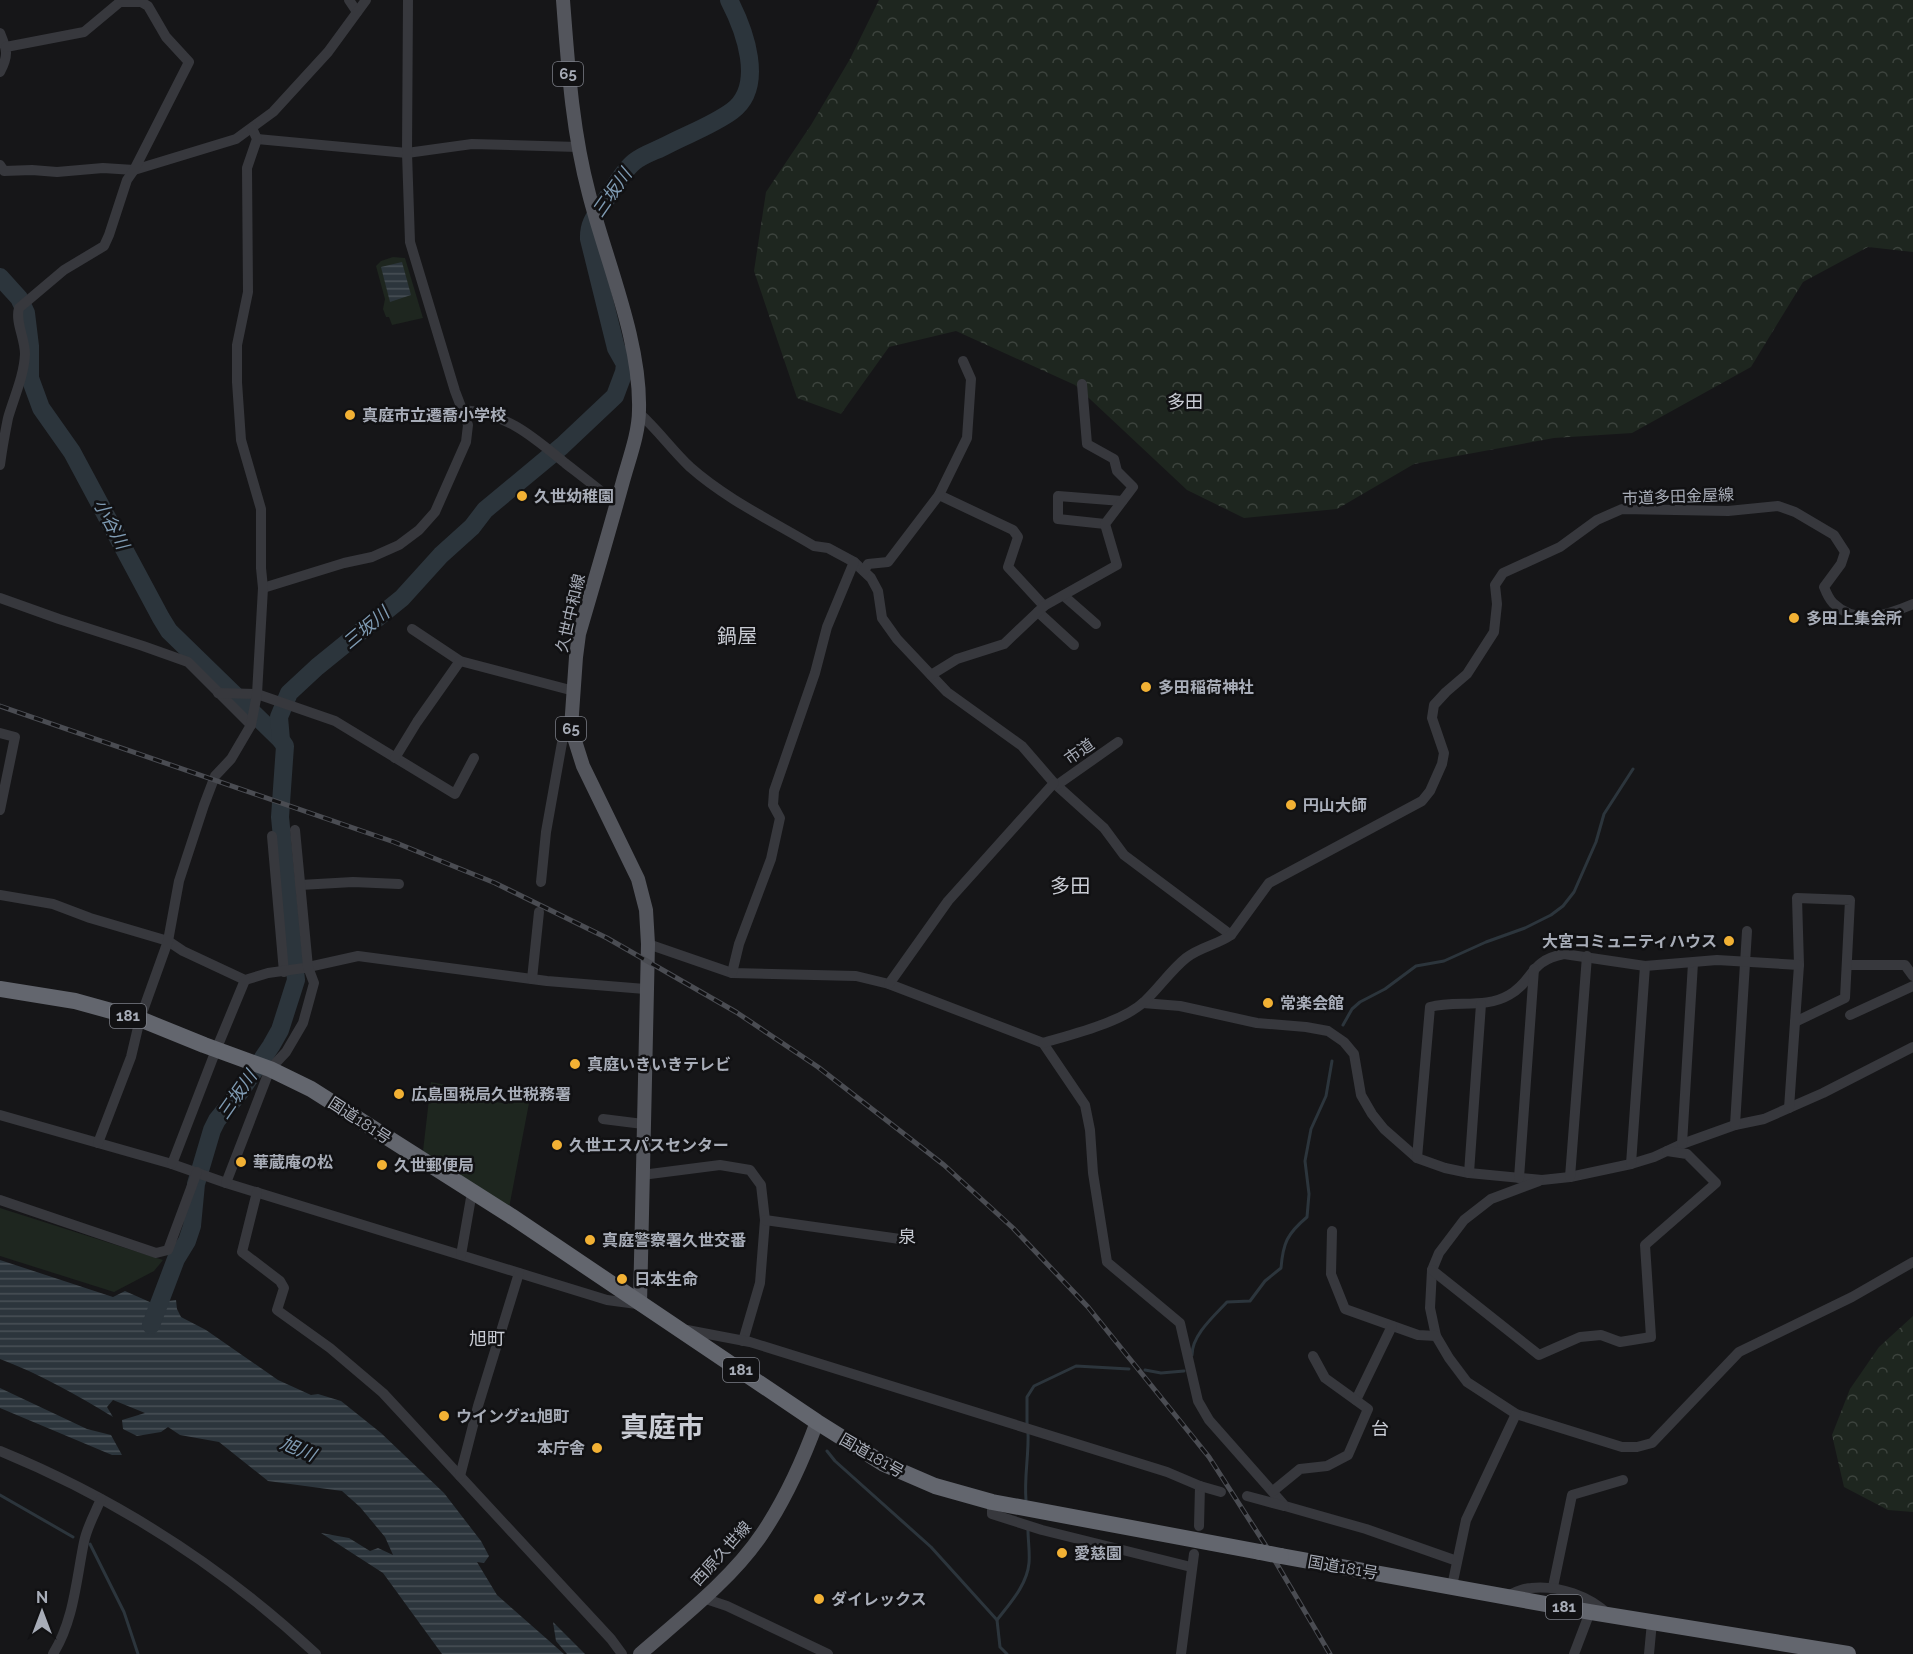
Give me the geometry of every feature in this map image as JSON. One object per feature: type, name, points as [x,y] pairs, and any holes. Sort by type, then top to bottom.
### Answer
[{"type":"highway","name":"国道181号","points":[[0,989],[75,1001],[140,1019],[270,1069],[311,1089],[472,1192],[612,1294],[640,1304],[817,1422],[884,1464],[911,1477],[966,1496],[992,1502],[1590,1612],[1848,1654]]},
{"type":"main road","name":"久世中和線","points":[[563,0],[572,115],[578,147],[637,366],[639,413],[617,504],[579,634],[571,728],[584,766],[638,879],[646,910],[648,944],[645,989],[640,1304]]},
{"type":"main road","name":"西原久世線","points":[[640,1654],[703,1598],[762,1535],[790,1484],[817,1422]]},
{"type":"street","points":[[349,0],[357,12]]},
{"type":"street","points":[[98,1143],[131,1058],[140,1019],[168,941],[179,881],[204,805],[215,776],[231,759],[251,725],[257,694],[263,588],[261,509],[241,440],[237,382],[237,345],[248,292],[247,168],[255,133],[328,52],[366,0]]},
{"type":"street","points":[[263,588],[344,563],[372,557],[399,545],[419,530],[435,512],[466,442],[468,425],[454,391],[410,242],[407,153],[408,0]]},
{"type":"street","points":[[0,465],[4,417],[21,374],[25,354],[23,334],[17,315],[19,308],[29,297],[64,270],[104,246],[127,180],[135,170],[189,62],[166,37],[148,6],[141,2],[120,2],[84,32],[6,48]]},
{"type":"street","points":[[0,33],[6,48],[7,59],[0,72]]},
{"type":"street","points":[[0,165],[4,171],[57,172],[103,168],[135,170],[255,133],[407,153],[472,144],[578,147]]},
{"type":"street","points":[[864,571],[868,564],[888,562],[939,495],[967,438],[971,379],[963,361]]},
{"type":"street","points":[[1082,384],[1087,444],[1114,459],[1117,471],[1133,487],[1105,525]]},
{"type":"street","points":[[463,410],[479,411],[507,420],[527,431],[617,504]]},
{"type":"street","points":[[639,413],[657,429],[688,465],[710,483],[814,546],[828,548],[854,562],[871,578],[878,591],[882,618],[897,639],[946,692],[1022,746],[1056,784],[1104,828],[1124,855],[1231,935],[1224,940],[1202,947],[1184,959],[1143,1003],[1106,1024],[1043,1043]]},
{"type":"street","points":[[939,495],[1013,530],[1018,537],[1008,567],[1041,609],[1074,645]]},
{"type":"street","points":[[1105,525],[1058,519],[1058,496],[1122,501]]},
{"type":"street","name":"市道多田金屋線","points":[[1231,935],[1269,884],[1422,801],[1430,792],[1442,764],[1444,753],[1432,718],[1434,705],[1467,674],[1494,632],[1497,604],[1495,585],[1503,573],[1560,548],[1597,520],[1622,509],[1728,511],[1778,506],[1795,512],[1834,535],[1845,552],[1841,564],[1824,586],[1832,603],[1861,617],[1886,615],[1913,604]]},
{"type":"street","points":[[931,675],[957,659],[1004,644],[1041,609],[1117,565],[1105,525]]},
{"type":"street","points":[[732,973],[739,944],[771,859],[780,818],[773,806],[774,791],[827,627],[854,562]]},
{"type":"street","points":[[1064,596],[1096,624]]},
{"type":"street","points":[[0,598],[188,662],[251,725]]},
{"type":"street","points":[[412,629],[460,662],[574,691]]},
{"type":"street","points":[[395,758],[417,722],[460,662]]},
{"type":"street","points":[[218,693],[257,694],[334,721],[455,794],[474,758]]},
{"type":"street","points":[[541,882],[546,832],[563,737],[571,728]]},
{"type":"street","points":[[0,733],[15,737],[0,810]]},
{"type":"street","name":"市道","points":[[889,984],[948,901],[1056,784],[1118,742]]},
{"type":"street","points":[[226,1183],[270,1069],[286,1052],[303,1023],[314,983],[306,968],[295,830]]},
{"type":"street","points":[[272,836],[284,972]]},
{"type":"street","points":[[300,885],[353,882],[399,884]]},
{"type":"street","points":[[0,895],[53,904],[90,918],[168,941],[183,951],[245,980],[268,973],[306,968],[358,956],[532,979],[645,989]]},
{"type":"street","points":[[1789,1108],[1799,964],[1797,898],[1850,900],[1845,998],[1795,1022]]},
{"type":"street","points":[[532,979],[539,912]]},
{"type":"street","points":[[1735,1125],[1747,931]]},
{"type":"street","points":[[648,944],[732,973],[856,976],[889,984],[1043,1043],[1085,1105],[1107,1262],[1180,1323],[1198,1401],[1209,1420],[1285,1506]]},
{"type":"street","points":[[1417,1158],[1430,1007],[1441,1004],[1480,1004],[1508,996],[1525,981],[1534,968],[1551,957],[1564,954],[1645,966],[1717,960],[1799,964]]},
{"type":"street","points":[[1570,1177],[1587,956]]},
{"type":"street","points":[[1682,1144],[1693,963]]},
{"type":"street","points":[[1847,965],[1905,965],[1913,976]]},
{"type":"street","points":[[1631,1164],[1645,966]]},
{"type":"street","points":[[1519,1178],[1534,968]]},
{"type":"street","points":[[172,1164],[245,980]]},
{"type":"street","points":[[1850,1015],[1913,986]]},
{"type":"street","points":[[1143,1003],[1180,1006],[1257,1023],[1328,1031],[1344,1042],[1354,1054],[1361,1095],[1372,1114],[1384,1129],[1417,1158],[1445,1168],[1469,1173],[1542,1180],[1570,1177],[1631,1164],[1735,1125],[1764,1119],[1823,1094],[1913,1047]]},
{"type":"street","points":[[1469,1173],[1480,1004]]},
{"type":"street","points":[[0,1115],[172,1164],[226,1183],[519,1273],[612,1294]]},
{"type":"street","points":[[603,1119],[643,1124]]},
{"type":"street","points":[[1432,1270],[1539,1355],[1580,1337],[1601,1335],[1620,1342],[1651,1337],[1646,1245],[1716,1183],[1686,1154],[1668,1151]]},
{"type":"street","points":[[642,1175],[720,1165],[750,1170],[761,1185],[765,1220],[760,1283],[743,1341]]},
{"type":"street","points":[[0,1200],[156,1253],[168,1250],[197,1172]]},
{"type":"street","points":[[1542,1180],[1491,1199],[1464,1220],[1439,1253],[1432,1270],[1430,1308],[1436,1336],[1467,1382],[1516,1414],[1622,1448],[1637,1448],[1652,1443],[1739,1352],[1852,1297],[1913,1262]]},
{"type":"street","points":[[257,1192],[242,1252],[280,1281],[284,1288],[278,1310],[330,1348],[383,1394],[611,1639],[622,1654]]},
{"type":"street","points":[[461,1255],[472,1192]]},
{"type":"street","points":[[765,1220],[900,1239]]},
{"type":"street","points":[[1332,1231],[1331,1274],[1345,1309],[1418,1335],[1436,1336]]},
{"type":"street","points":[[460,1476],[484,1386],[519,1273]]},
{"type":"street","points":[[1356,1400],[1392,1326]]},
{"type":"street","points":[[677,1328],[743,1341],[1167,1472],[1221,1492]]},
{"type":"street","points":[[1272,1491],[1300,1469],[1327,1466],[1348,1455],[1368,1409],[1325,1378],[1313,1356]]},
{"type":"street","points":[[1452,1586],[1467,1520],[1516,1414]]},
{"type":"street","points":[[0,1451],[101,1498],[174,1543],[237,1586],[316,1654]]},
{"type":"street","points":[[1553,1587],[1572,1495],[1623,1480]]},
{"type":"street","points":[[1199,1526],[1200,1486]]},
{"type":"street","points":[[1247,1496],[1366,1529],[1457,1561]]},
{"type":"street","points":[[52,1654],[72,1609],[85,1539],[101,1498]]},
{"type":"street","points":[[992,1502],[992,1514],[1042,1530],[1191,1568]]},
{"type":"street","points":[[1181,1654],[1194,1554]]},
{"type":"street","points":[[1506,1596],[1528,1588],[1553,1587],[1597,1602],[1609,1615]]},
{"type":"street","points":[[703,1598],[727,1606],[828,1654]]},
{"type":"street","points":[[1574,1654],[1590,1612]]},
{"type":"street","points":[[1649,1654],[1653,1622]]},
{"type":"green space","points":[[879,0],[1913,0],[1913,252],[1868,247],[1803,282],[1751,367],[1632,433],[1554,438],[1414,464],[1337,509],[1244,518],[1187,490],[1075,385],[956,331],[889,347],[841,414],[797,398],[754,271],[766,192],[811,125],[850,59]]},
{"type":"green space","points":[[393,257],[405,258],[423,318],[392,325],[383,309],[385,299],[376,266],[381,261]]},
{"type":"green space","points":[[431,1082],[467,1089],[466,1097],[508,1104],[511,1094],[530,1098],[509,1208],[423,1151]]},
{"type":"green space","points":[[0,1208],[163,1260],[154,1271],[114,1292],[0,1256]]},
{"type":"green space","points":[[1913,1316],[1913,1512],[1888,1510],[1844,1487],[1832,1435],[1850,1389],[1879,1347]]},
{"type":"water","points":[[402,262],[411,295],[390,302],[381,267]]},
{"type":"water","name":"旭川","points":[[0,1260],[113,1297],[125,1291],[152,1303],[176,1300],[181,1317],[206,1330],[278,1380],[311,1395],[318,1394],[341,1401],[381,1433],[444,1493],[481,1541],[489,1556],[484,1563],[477,1562],[497,1595],[564,1654],[442,1654],[383,1573],[321,1533],[349,1538],[370,1551],[378,1548],[393,1555],[385,1537],[360,1507],[342,1491],[268,1481],[219,1442],[180,1435],[168,1427],[161,1432],[137,1436],[123,1429],[122,1420],[145,1413],[113,1400],[107,1407],[113,1417],[58,1385],[0,1359]]},
{"type":"water","points":[[0,1388],[87,1429],[111,1435],[122,1455],[112,1455],[0,1408]]},
{"type":"water","points":[[553,1622],[585,1654],[567,1654],[556,1641]]},
{"type":"waterway","name":"三坂川","points":[[151,1325],[176,1259],[187,1241],[192,1226],[196,1184],[212,1130],[280,1030],[296,980],[280,817],[285,746],[281,740],[279,717],[289,693],[317,667],[402,598],[441,555],[472,527],[485,510],[562,446],[615,396],[625,364],[616,348],[589,239],[590,227],[619,179],[634,162],[717,121],[732,111],[742,100],[748,87],[749,57],[741,26],[729,0]]},
{"type":"waterway","name":"小谷川","points":[[0,277],[19,298],[26,313],[30,346],[30,378],[41,408],[72,452],[161,618],[169,631],[281,740]]},
{"type":"waterway","points":[[1343,1025],[1352,1009],[1360,1002],[1385,989],[1416,966],[1444,961],[1525,928],[1563,906],[1574,892],[1596,842],[1604,814],[1633,769]]},
{"type":"waterway","points":[[1192,1355],[1200,1333],[1227,1302],[1250,1301],[1265,1281],[1281,1268],[1287,1240],[1307,1217],[1309,1194],[1305,1161],[1311,1129],[1326,1096],[1332,1061]]},
{"type":"waterway","points":[[1027,1426],[1027,1397],[1034,1386],[1076,1366],[1129,1369]]},
{"type":"waterway","points":[[1145,1370],[1161,1373],[1184,1371]]},
{"type":"waterway","points":[[1026,1500],[1028,1432]]},
{"type":"waterway","points":[[827,1451],[835,1461],[931,1547],[997,1620]]},
{"type":"waterway","points":[[0,1495],[73,1537]]},
{"type":"waterway","points":[[1007,1654],[1000,1647],[997,1620],[1017,1593],[1028,1571],[1028,1530]]},
{"type":"waterway","points":[[90,1544],[124,1612],[138,1654]]},
{"type":"railway","points":[[0,706],[394,842],[495,883],[607,938],[736,1012],[818,1067],[944,1165],[1013,1228],[1088,1307],[1209,1457],[1268,1549],[1330,1654]]},
{"type":"place","name":"真庭市立遷喬小学校","points":[[350,415]]},
{"type":"place","name":"久世幼稚園","points":[[522,496]]},
{"type":"place","name":"多田上集会所","points":[[1794,618]]},
{"type":"place","name":"多田稲荷神社","points":[[1146,687]]},
{"type":"place","name":"円山大師","points":[[1291,805]]},
{"type":"place","name":"大宮コミュニティハウス","points":[[1729,941]]},
{"type":"place","name":"常楽会館","points":[[1268,1003]]},
{"type":"place","name":"真庭いきいきテレビ","points":[[575,1064]]},
{"type":"place","name":"広島国税局久世税務署","points":[[399,1094]]},
{"type":"place","name":"久世エスパスセンター","points":[[557,1145]]},
{"type":"place","name":"華蔵庵の松","points":[[241,1162]]},
{"type":"place","name":"久世郵便局","points":[[382,1165]]},
{"type":"place","name":"真庭警察署久世交番","points":[[590,1240]]},
{"type":"place","name":"日本生命","points":[[622,1279]]},
{"type":"place","name":"ウイング21旭町","points":[[444,1416]]},
{"type":"place","name":"本庁舎","points":[[597,1448]]},
{"type":"place","name":"愛慈園","points":[[1062,1553]]},
{"type":"place","name":"ダイレックス","points":[[819,1599]]},
{"type":"district","name":"多田","points":[[1185,402]]},
{"type":"district","name":"鍋屋","points":[[737,636]]},
{"type":"district","name":"多田","points":[[1070,886]]},
{"type":"district","name":"泉","points":[[907,1237]]},
{"type":"district","name":"旭町","points":[[487,1339]]},
{"type":"district","name":"真庭市","points":[[662,1427]]},
{"type":"district","name":"台","points":[[1380,1429]]}]
